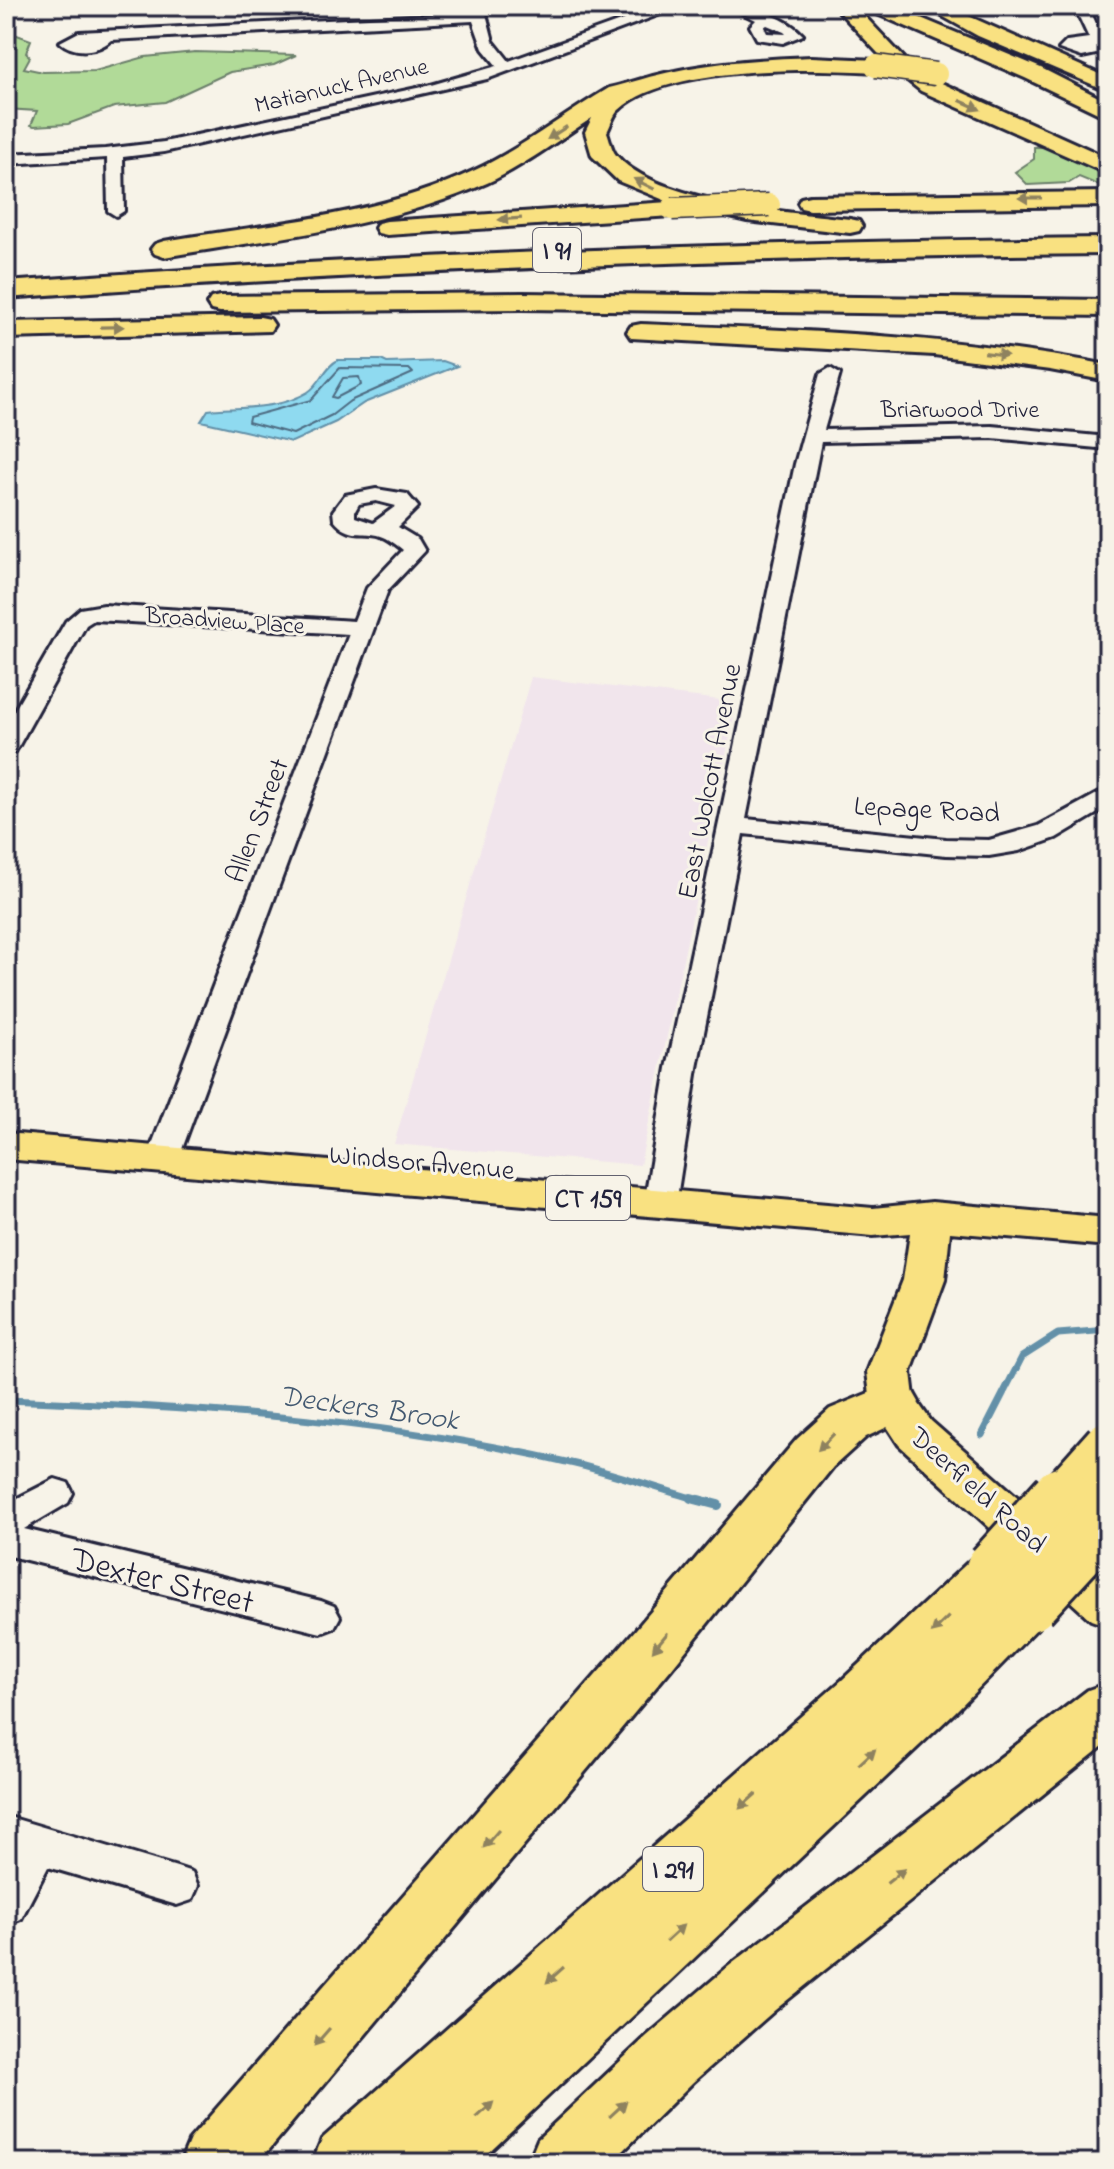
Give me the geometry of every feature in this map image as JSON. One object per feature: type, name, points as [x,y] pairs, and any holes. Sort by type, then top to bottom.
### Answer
[{"type":"highway","points":[[844,6],[893,58],[929,86],[1108,167]]},
{"type":"highway","points":[[875,6],[1042,77],[1108,111]]},
{"type":"highway","points":[[164,249],[336,222],[441,193],[513,160],[620,91],[671,73],[764,58],[873,63],[940,71],[982,86]]},
{"type":"highway","points":[[873,63],[759,64],[676,77],[641,89],[615,104],[598,124],[598,144],[615,165],[643,184],[686,200],[733,211],[880,228],[1108,237]]},
{"type":"highway","points":[[1018,91],[1108,131]]},
{"type":"highway","points":[[132,252],[459,222],[672,209],[948,199],[1108,199]]},
{"type":"highway","name":"I 91","points":[[6,281],[540,251],[858,240],[1108,237]]},
{"type":"highway","points":[[6,290],[604,257],[1108,246]]},
{"type":"highway","points":[[129,281],[584,265],[1108,266]]},
{"type":"highway","points":[[6,303],[459,286],[843,279]]},
{"type":"highway","points":[[251,294],[497,292],[1108,298]]},
{"type":"highway","name":"I 91","points":[[6,312],[231,304],[458,301],[1108,308]]},
{"type":"highway","points":[[415,325],[482,328]]},
{"type":"highway","points":[[6,330],[597,325],[1108,334]]},
{"type":"highway","points":[[611,331],[947,349],[1036,359],[1108,373]]},
{"type":"highway","points":[[214,2163],[651,1652],[815,1453],[848,1423],[893,1402]]},
{"type":"highway","name":"I 291","points":[[427,2163],[935,1694],[1108,1445]]},
{"type":"highway","name":"I 291","points":[[346,2163],[862,1698],[1108,1514]]},
{"type":"highway","points":[[562,2163],[670,2059],[752,1988],[1108,1708]]},
{"type":"main road","points":[[933,6],[984,32],[1108,85]]},
{"type":"main road","name":"Windsor Avenue","points":[[6,1125],[166,1149],[662,1193],[873,1222],[932,1216],[1108,1232]]},
{"type":"main road","name":"Windsor Avenue","points":[[6,1146],[166,1149]]},
{"type":"main road","name":"Deerfield Road","points":[[932,1216],[924,1280],[889,1372],[893,1402],[919,1437],[1108,1606]]},
{"type":"street","name":"Matianuck Avenue","points":[[6,159],[115,154],[185,144],[442,87],[508,67],[675,6]]},
{"type":"street","points":[[735,6],[765,19]]},
{"type":"street","points":[[1081,6],[1096,39],[1089,45]]},
{"type":"street","points":[[100,36],[478,12],[492,53],[497,61],[508,67]]},
{"type":"street","points":[[115,154],[116,211]]},
{"type":"street","name":"East Wolcott Avenue","points":[[662,1193],[682,1068],[812,436],[820,421],[830,374]]},
{"type":"street","name":"Briarwood Drive","points":[[812,436],[992,432],[1108,443]]},
{"type":"street","name":"Allen Street","points":[[166,1149],[382,582],[414,551],[410,544],[384,528]]},
{"type":"street","name":"Broadview Place","points":[[6,747],[77,621],[88,614],[104,612],[363,628]]},
{"type":"street","name":"Lepage Road","points":[[732,825],[946,847],[989,848],[1010,845],[1047,832],[1108,796]]},
{"type":"street","points":[[6,1522],[55,1493]]},
{"type":"street","name":"Dexter Street","points":[[6,1540],[321,1617]]},
{"type":"street","points":[[6,1905],[22,1840],[177,1886]]},
{"type":"shaded area","points":[[531,677],[737,702],[640,1165],[394,1144]]},
{"type":"green space","points":[[6,31],[31,40],[26,53],[30,57],[24,68],[43,72],[95,71],[145,57],[195,52],[296,55],[274,65],[230,72],[165,102],[114,107],[68,124],[34,126],[31,125],[37,111],[6,109]]},
{"type":"green space","points":[[1034,147],[1048,147],[1101,170],[1108,175],[1108,189],[1079,177],[1069,183],[1028,185],[1015,172],[1034,159]]},
{"type":"water","points":[[338,360],[381,360],[387,363],[443,361],[457,366],[364,403],[336,422],[292,442],[201,421],[208,410],[259,407],[297,398],[312,389]]},
{"type":"waterway","name":"Deckers Brook","points":[[982,1435],[1022,1357],[1058,1334],[1108,1330]]},
{"type":"waterway","name":"Deckers Brook","points":[[6,1400],[221,1412],[435,1436],[575,1464],[693,1499]]},
{"type":"waterway","name":"Deckers Brook","points":[[693,1499],[718,1505]]},
{"type":"waterway","name":"Deckers Brook","points":[[693,1499],[698,1500]]}]
